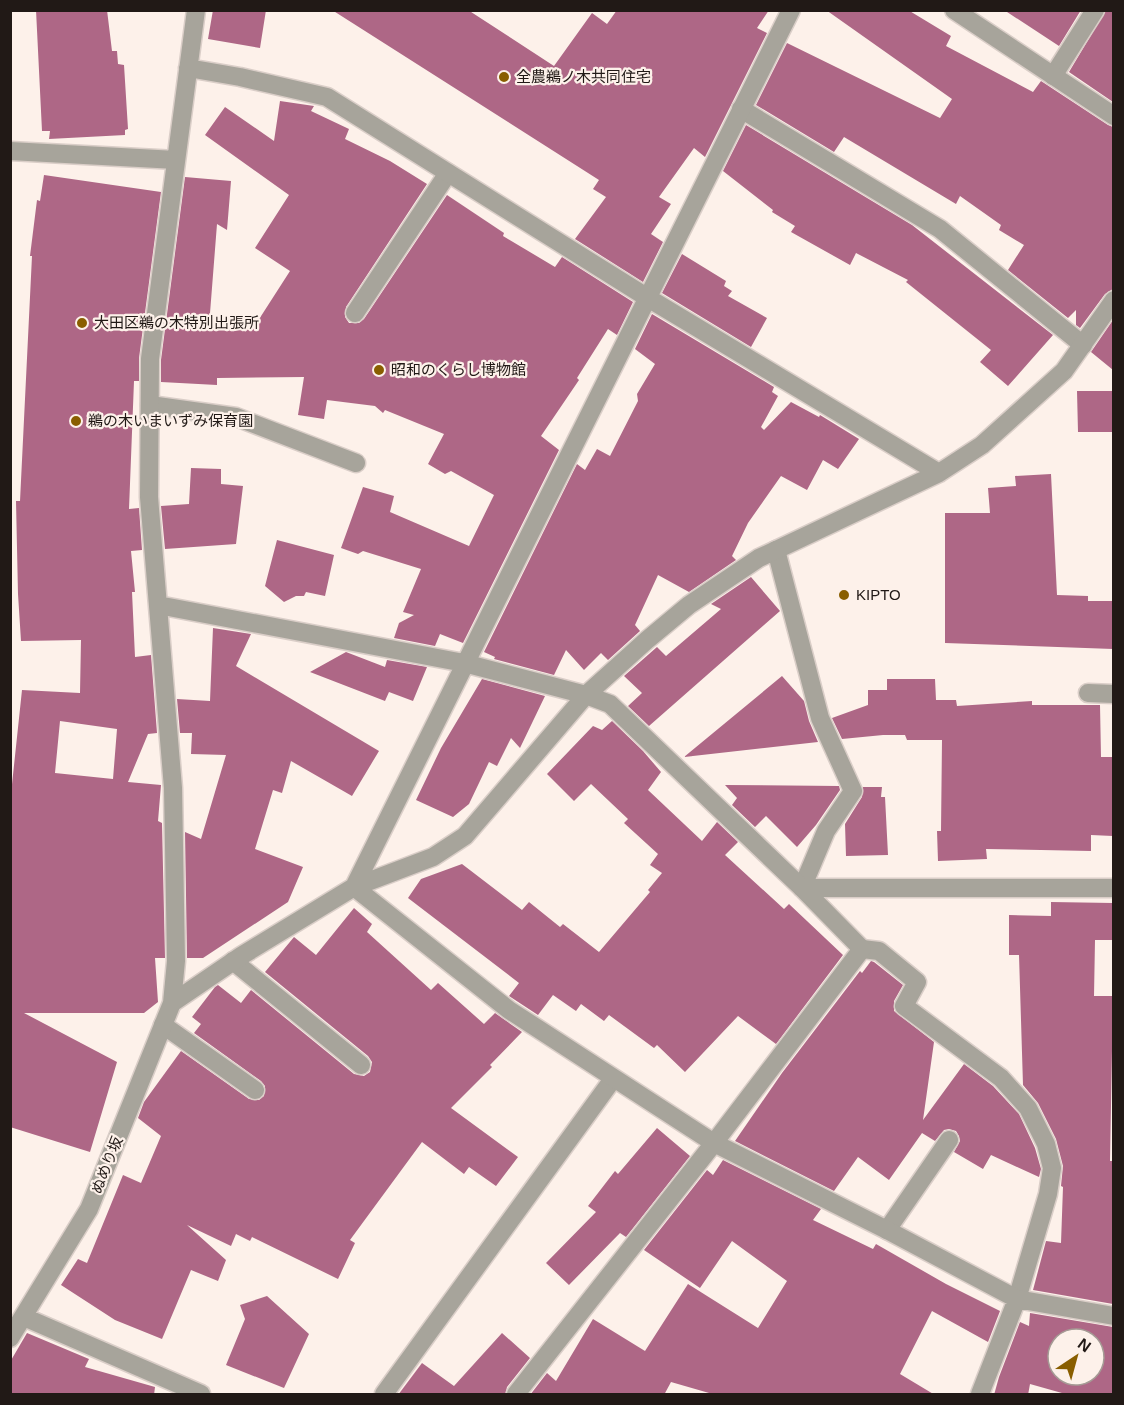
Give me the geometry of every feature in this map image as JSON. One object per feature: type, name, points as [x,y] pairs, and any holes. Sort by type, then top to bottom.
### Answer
[{"type":"street","name":"ぬめり坂","points":[[10,1338],[89,1209],[172,1003],[176,961],[173,788],[149,497],[150,359],[196,10]]},
{"type":"street","points":[[354,887],[791,10]]},
{"type":"street","points":[[954,10],[1113,116]]},
{"type":"street","points":[[1053,76],[1095,10]]},
{"type":"street","points":[[189,68],[240,77],[327,98],[648,298],[939,473]]},
{"type":"street","points":[[741,109],[940,229],[1083,345]]},
{"type":"street","points":[[10,151],[176,160]]},
{"type":"street","points":[[355,314],[448,173]]},
{"type":"street","points":[[172,1003],[233,961],[354,887],[433,857],[465,836],[586,695],[689,605],[759,558],[939,473],[982,445],[1064,371],[1113,300]]},
{"type":"street","points":[[150,405],[236,417],[356,463]]},
{"type":"street","points":[[777,550],[820,718],[853,791],[826,831],[802,888]]},
{"type":"street","points":[[158,605],[465,663],[586,695],[610,704],[802,888],[862,950],[879,951],[916,982],[904,1006],[1001,1078],[1028,1108],[1046,1144],[1052,1168],[1048,1194],[1017,1299],[980,1395]]},
{"type":"street","points":[[1088,693],[1113,694]]},
{"type":"street","points":[[354,887],[509,1010],[714,1143],[887,1230],[1017,1299],[1113,1316]]},
{"type":"street","points":[[802,888],[1113,888]]},
{"type":"street","points":[[516,1395],[862,950]]},
{"type":"street","points":[[233,961],[361,1065]]},
{"type":"street","points":[[163,1025],[255,1090]]},
{"type":"street","points":[[384,1395],[614,1079]]},
{"type":"street","points":[[887,1230],[949,1140]]},
{"type":"street","points":[[24,1317],[201,1395]]},
{"type":"building","points":[[36,10],[107,10],[112,51],[117,51],[118,64],[124,65],[128,129],[125,130],[125,135],[49,139],[50,131],[42,131]]},
{"type":"building","points":[[213,10],[266,10],[260,48],[208,39]]},
{"type":"building","points":[[332,10],[468,10],[554,66],[592,13],[607,24],[617,10],[769,10],[757,28],[767,33],[705,157],[694,148],[659,197],[671,204],[651,234],[663,242],[643,282],[575,239],[606,197],[593,189],[599,180]]},
{"type":"building","points":[[826,10],[908,10],[951,36],[946,46],[1033,92],[1041,81],[1113,127],[1113,289],[1105,294],[1080,328],[1076,325],[1076,310],[1068,318],[1008,270],[1024,245],[999,230],[1001,225],[960,196],[956,204],[844,137],[834,152],[756,105],[787,43],[940,118],[952,99]]},
{"type":"building","points":[[1004,10],[1081,10],[1059,46]]},
{"type":"building","points":[[1106,10],[1113,10],[1113,102],[1069,72]]},
{"type":"building","points":[[280,101],[314,106],[311,111],[349,129],[345,139],[390,161],[427,184],[346,307],[345,317],[349,323],[359,323],[364,319],[447,195],[504,233],[503,236],[555,267],[562,257],[633,302],[617,335],[608,329],[577,378],[579,380],[541,436],[559,450],[463,643],[440,634],[435,646],[394,638],[399,623],[414,615],[403,612],[421,569],[363,551],[358,554],[341,548],[363,487],[394,496],[390,512],[469,546],[494,495],[451,471],[445,474],[428,464],[444,434],[385,410],[383,413],[375,406],[327,400],[324,419],[298,415],[304,377],[217,378],[217,385],[161,382],[161,360],[185,177],[231,181],[227,230],[217,224],[209,326],[252,330],[290,271],[255,248],[289,195],[205,135],[225,107],[274,141]]},
{"type":"building","points":[[746,125],[912,225],[1053,335],[1008,386],[980,362],[991,350],[906,282],[908,280],[856,253],[850,265],[791,232],[795,226],[772,212],[773,210],[723,171]]},
{"type":"building","points":[[44,175],[161,192],[139,358],[139,381],[134,381],[129,509],[139,508],[142,550],[131,551],[135,592],[132,592],[135,657],[151,655],[157,733],[148,734],[128,782],[161,785],[158,821],[162,823],[165,958],[155,958],[158,1002],[144,1013],[24,1013],[117,1062],[90,1152],[10,1127],[10,803],[22,690],[80,693],[81,640],[21,641],[16,501],[20,501],[32,256],[30,256],[37,200],[40,201]],"holes":[[[60,721],[117,729],[113,779],[55,773]]]},
{"type":"building","points":[[682,254],[726,281],[724,286],[732,291],[728,296],[767,318],[751,347],[662,293]]},
{"type":"building","points":[[652,314],[774,387],[772,392],[778,396],[761,427],[764,430],[791,402],[819,417],[820,415],[859,439],[838,469],[823,460],[807,490],[781,476],[748,523],[732,556],[736,560],[689,592],[658,575],[635,625],[640,631],[608,660],[601,653],[584,670],[566,650],[554,675],[494,659],[495,657],[484,652],[577,464],[585,470],[597,449],[610,456],[638,401],[637,394],[655,364],[635,349]]},
{"type":"building","points":[[1113,320],[1113,370],[1091,352]]},
{"type":"building","points":[[1077,391],[1113,391],[1113,432],[1078,432]]},
{"type":"building","points":[[191,468],[221,469],[221,484],[243,486],[236,544],[165,549],[161,506],[189,504]]},
{"type":"building","points":[[1051,474],[1057,595],[1088,596],[1088,601],[1113,601],[1113,649],[945,643],[945,513],[990,513],[988,488],[1016,486],[1015,476]]},
{"type":"building","points":[[277,540],[334,555],[325,596],[306,592],[304,596],[296,596],[284,602],[265,586]]},
{"type":"building","points":[[751,577],[780,611],[649,726],[628,706],[642,693],[624,676],[657,647],[666,656],[721,609],[711,604]]},
{"type":"building","points":[[213,628],[251,634],[236,666],[379,751],[352,796],[291,761],[282,793],[273,790],[255,849],[303,867],[288,902],[203,958],[187,958],[185,832],[201,839],[226,755],[191,754],[192,733],[180,733],[177,699],[210,701]]},
{"type":"building","points":[[346,652],[385,667],[387,660],[427,667],[413,701],[389,692],[385,701],[310,672]]},
{"type":"building","points":[[782,676],[804,701],[818,742],[684,757]]},
{"type":"building","points":[[482,679],[545,696],[520,748],[511,738],[497,766],[489,762],[469,804],[453,817],[416,800],[441,748]]},
{"type":"building","points":[[887,679],[935,679],[936,700],[956,700],[957,706],[1032,701],[1032,705],[1100,705],[1101,757],[1113,757],[1113,836],[1091,835],[1091,851],[986,849],[987,859],[938,861],[937,831],[941,831],[942,740],[907,740],[905,735],[842,739],[832,718],[868,705],[868,690],[887,690]]},
{"type":"building","points":[[612,721],[661,772],[648,790],[702,841],[717,822],[738,842],[725,855],[784,909],[789,904],[843,955],[776,1044],[738,1016],[685,1072],[657,1045],[654,1048],[609,1015],[604,1021],[581,1004],[576,1011],[553,995],[538,1015],[509,996],[519,983],[408,898],[421,879],[462,864],[522,910],[529,902],[560,927],[563,924],[599,952],[650,892],[648,890],[662,873],[650,865],[658,854],[624,823],[628,819],[591,784],[574,801],[547,774],[593,726],[602,730]]},
{"type":"building","points":[[725,785],[839,786],[840,790],[816,825],[797,847],[766,816],[755,827],[732,805],[737,798]]},
{"type":"building","points":[[863,787],[882,787],[881,797],[885,797],[888,855],[846,856],[845,824],[862,797]]},
{"type":"building","points":[[1051,902],[1113,903],[1113,940],[1095,940],[1094,996],[1113,996],[1110,1161],[1113,1161],[1113,1304],[1033,1290],[1046,1241],[1061,1243],[1063,1166],[1056,1139],[1038,1103],[1023,1085],[1019,955],[1009,955],[1009,915],[1051,916]]},
{"type":"building","points":[[354,908],[372,924],[367,932],[431,990],[438,983],[484,1024],[495,1013],[522,1032],[490,1065],[492,1067],[451,1108],[518,1157],[496,1186],[469,1167],[464,1174],[422,1142],[350,1240],[355,1243],[338,1279],[252,1237],[250,1241],[236,1234],[231,1246],[187,1225],[226,1260],[218,1281],[191,1270],[162,1339],[115,1320],[61,1285],[78,1259],[87,1263],[123,1175],[141,1183],[161,1136],[138,1118],[144,1102],[181,1051],[249,1099],[259,1100],[264,1096],[265,1086],[261,1081],[194,1033],[201,1024],[192,1017],[215,987],[218,985],[241,1003],[251,990],[354,1074],[364,1076],[370,1072],[372,1062],[368,1056],[265,972],[294,937],[316,955]]},
{"type":"building","points":[[871,961],[903,985],[894,1001],[894,1011],[934,1042],[923,1120],[964,1064],[993,1086],[1019,1114],[1035,1148],[1041,1169],[1039,1177],[991,1155],[983,1169],[954,1152],[960,1141],[959,1136],[956,1131],[949,1129],[944,1130],[935,1141],[922,1133],[889,1180],[858,1157],[834,1191],[735,1141],[782,1073],[860,971],[862,973]]},
{"type":"building","points":[[657,1128],[690,1156],[626,1237],[620,1233],[569,1285],[546,1263],[596,1212],[588,1206],[615,1171],[618,1174]]},
{"type":"building","points":[[723,1160],[821,1209],[813,1220],[873,1249],[876,1244],[946,1284],[1000,1311],[988,1342],[932,1311],[900,1374],[935,1395],[716,1395],[671,1382],[664,1395],[530,1395],[547,1373],[556,1381],[593,1319],[645,1351],[688,1284],[758,1328],[787,1281],[732,1241],[700,1288],[644,1250],[707,1170],[713,1175]]},
{"type":"building","points":[[267,1296],[309,1334],[284,1388],[226,1365],[245,1319],[240,1305]]},
{"type":"building","points":[[1030,1313],[1113,1327],[1113,1395],[1069,1395],[1030,1384],[1028,1395],[994,1395],[1020,1322],[1029,1326]]},
{"type":"building","points":[[27,1333],[89,1359],[85,1367],[155,1387],[154,1395],[10,1395],[10,1362]]},
{"type":"building","points":[[502,1333],[530,1358],[507,1387],[505,1395],[398,1395],[422,1363],[454,1386]]},
{"type":"place","name":"全農鵜ノ木共同住宅","points":[[504,77]]},
{"type":"place","name":"大田区鵜の木特別出張所","points":[[82,323]]},
{"type":"place","name":"昭和のくらし博物館","points":[[379,370]]},
{"type":"place","name":"鵜の木いまいずみ保育園","points":[[76,421]]},
{"type":"place","name":"KIPTO","points":[[844,595]]}]
